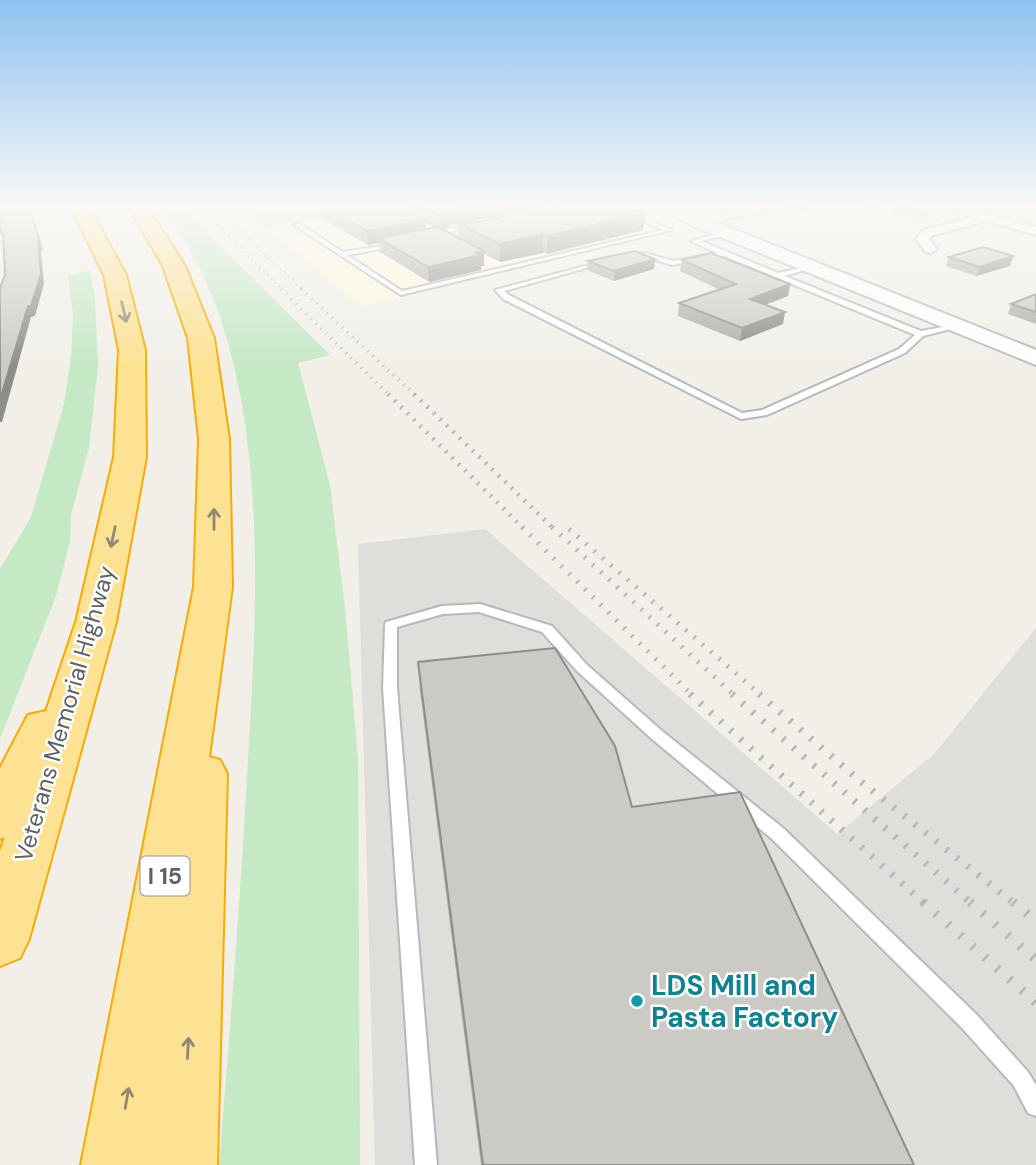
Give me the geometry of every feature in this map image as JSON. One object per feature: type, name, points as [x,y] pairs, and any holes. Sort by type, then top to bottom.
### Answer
[{"type":"highway","name":"Veterans Memorial Highway","points":[[0,939],[96,621],[130,457],[132,350],[115,275],[107,259]]},
{"type":"highway","name":"I 15","points":[[116,1165],[213,587],[214,439],[201,338],[170,259]]},
{"type":"highway","points":[[182,1165],[213,587]]},
{"type":"highway","points":[[0,818],[96,621]]},
{"type":"street","points":[[781,259],[809,267],[1036,358]]},
{"type":"lane","points":[[350,259],[401,293],[547,259]]},
{"type":"lane","points":[[610,259],[499,290],[506,297],[741,416],[764,414],[902,351],[920,334],[957,326]]},
{"type":"lane","points":[[659,259],[672,263],[682,259]]},
{"type":"lane","points":[[748,259],[774,276],[920,334]]},
{"type":"lane","points":[[492,264],[503,270]]},
{"type":"lane","points":[[762,281],[809,267]]},
{"type":"lane","points":[[426,1165],[390,688],[391,625],[442,610],[480,608],[547,629],[582,667],[657,735],[787,842],[969,1021],[1021,1079],[1036,1105]]},
{"type":"shaded area","points":[[304,259],[562,259],[361,307]]},
{"type":"shaded area","points":[[485,529],[837,834],[934,754],[1036,628],[1036,1165],[375,1165],[358,544]]},
{"type":"green space","points":[[194,259],[234,259],[330,355],[298,363],[330,485],[345,608],[358,758],[360,1165],[219,1165],[250,724],[255,568],[252,488],[243,409],[225,334]]},
{"type":"green space","points":[[90,271],[95,299],[98,365],[89,448],[71,515],[70,541],[56,596],[0,739],[0,569],[31,517],[64,404],[71,358],[73,315],[68,275]]},
{"type":"building","points":[[4,259],[40,259],[41,274],[31,306],[28,306],[0,400],[0,288],[5,275]]},
{"type":"building","points":[[415,259],[462,259],[428,267]]},
{"type":"building","points":[[596,259],[654,259],[614,271],[588,261]]},
{"type":"building","points":[[727,259],[790,284],[750,299],[785,312],[742,328],[679,303],[736,284],[682,260]]},
{"type":"building","points":[[956,259],[1003,259],[979,267]]},
{"type":"building","points":[[1036,294],[1036,312],[1011,304]]},
{"type":"building","name":"LDS Mill and Pasta Factory","points":[[555,648],[615,746],[632,807],[740,792],[914,1165],[483,1165],[418,662]]},
{"type":"railway","points":[[252,259],[283,290]]},
{"type":"railway","points":[[270,259],[303,290]]},
{"type":"railway","points":[[281,289],[390,396]]},
{"type":"railway","points":[[301,289],[416,396]]},
{"type":"railway","points":[[388,394],[524,529]]},
{"type":"railway","points":[[414,394],[554,529]]},
{"type":"railway","points":[[522,527],[692,695]]},
{"type":"railway","points":[[552,527],[734,695]]},
{"type":"railway","points":[[569,529],[761,695]]},
{"type":"railway","points":[[690,694],[925,904]]},
{"type":"railway","points":[[732,694],[972,904]]},
{"type":"railway","points":[[759,694],[859,780],[1015,904]]},
{"type":"railway","points":[[923,902],[1036,1003]]},
{"type":"railway","points":[[970,902],[1036,960]]},
{"type":"railway","points":[[1013,902],[1036,921]]},
{"type":"place","name":"LDS Mill and Pasta Factory","points":[[637,1001]]}]
